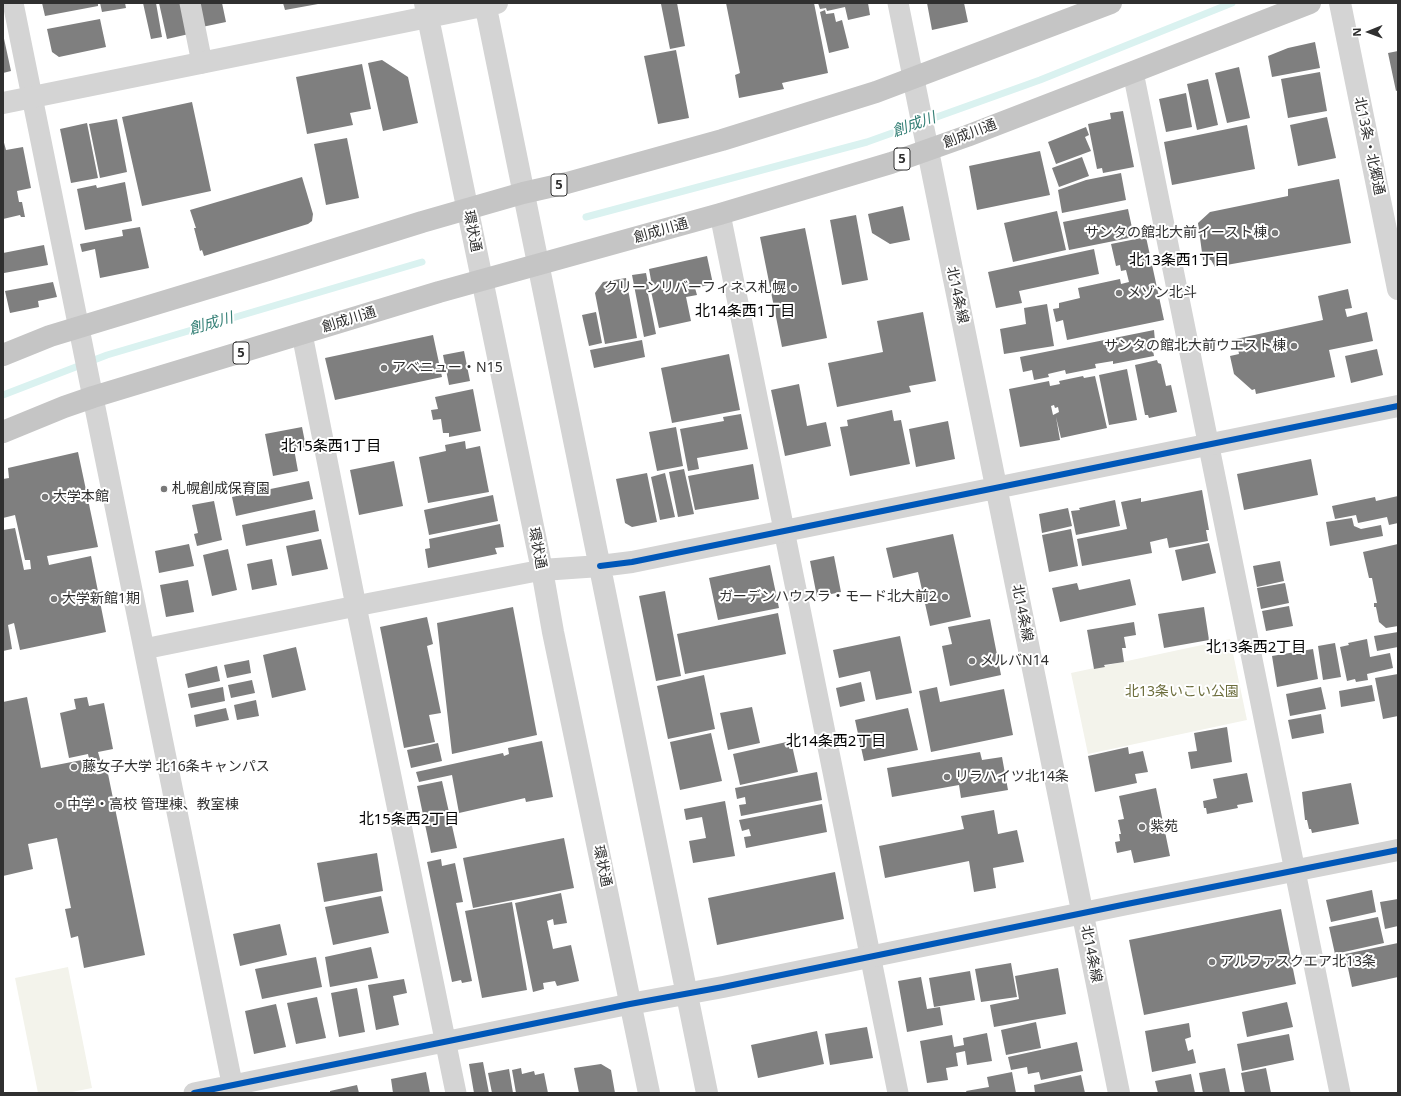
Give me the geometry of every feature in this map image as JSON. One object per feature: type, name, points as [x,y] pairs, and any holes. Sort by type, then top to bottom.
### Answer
[{"type":"highway","name":"5","points":[[3,355],[50,336],[81,335],[467,209],[722,140],[876,92],[915,88],[1111,3]]},
{"type":"highway","name":"創成川通","points":[[3,432],[64,407],[92,388],[302,334],[439,292],[538,266],[720,214],[890,163],[926,142],[1133,72],[1310,3]]},
{"type":"street","points":[[13,3],[233,1089]]},
{"type":"street","points":[[190,3],[202,63]]},
{"type":"street","points":[[898,3],[915,88]]},
{"type":"street","name":"北13条・北郷通","points":[[1340,3],[1398,289]]},
{"type":"street","points":[[3,103],[202,63],[427,10],[489,4],[523,193],[707,1093]]},
{"type":"street","name":"環状通","points":[[427,10],[542,570],[553,632],[649,1093]]},
{"type":"street","points":[[1133,72],[1340,1093]]},
{"type":"street","name":"北14条線","points":[[915,88],[1119,1093]]},
{"type":"street","points":[[720,214],[898,1093]]},
{"type":"street","points":[[302,334],[456,1093]]},
{"type":"street","points":[[144,648],[542,570],[632,562],[1398,406]]},
{"type":"street","points":[[194,1093],[233,1089],[446,1042],[630,1004],[687,994],[1398,850]]},
{"type":"green space","name":"北13条いこい公園","points":[[1230,639],[1247,720],[1088,754],[1071,673]]},
{"type":"green space","points":[[68,967],[92,1088],[67,1093],[38,1093],[15,978]]},
{"type":"building","points":[[42,3],[98,3],[98,6],[45,16]]},
{"type":"building","points":[[100,3],[125,3],[126,8],[102,12]]},
{"type":"building","points":[[143,3],[156,3],[162,37],[151,39]]},
{"type":"building","points":[[159,3],[182,3],[189,34],[167,39]]},
{"type":"building","points":[[197,3],[222,3],[226,22],[202,27]]},
{"type":"building","points":[[283,3],[318,3],[318,4],[285,10]]},
{"type":"building","points":[[677,3],[685,46],[670,49],[661,4]]},
{"type":"building","points":[[726,3],[814,3],[828,73],[782,83],[784,89],[739,98],[735,75],[740,73]]},
{"type":"building","points":[[818,3],[868,3],[870,15],[848,20],[845,7],[827,11],[826,8],[820,9]]},
{"type":"building","points":[[927,3],[964,3],[968,22],[932,30]]},
{"type":"building","points":[[825,10],[826,14],[834,13],[836,22],[842,20],[849,48],[829,53],[820,12]]},
{"type":"building","points":[[100,19],[106,47],[59,57],[52,52],[47,29]]},
{"type":"building","points":[[3,34],[11,71],[3,73]]},
{"type":"building","points":[[1315,42],[1320,68],[1272,77],[1268,56],[1288,48]]},
{"type":"building","points":[[676,50],[689,118],[658,124],[644,56]]},
{"type":"building","points":[[1398,51],[1398,90],[1396,91],[1388,53]]},
{"type":"building","points":[[382,60],[408,77],[418,123],[383,131],[368,63]]},
{"type":"building","points":[[362,64],[371,109],[350,113],[353,125],[307,134],[296,77]]},
{"type":"building","points":[[1239,67],[1250,118],[1227,123],[1215,73]]},
{"type":"building","points":[[1320,72],[1327,111],[1288,118],[1281,79]]},
{"type":"building","points":[[1208,79],[1218,125],[1197,130],[1187,84]]},
{"type":"building","points":[[1186,93],[1192,127],[1166,132],[1159,99]]},
{"type":"building","points":[[192,102],[211,191],[142,206],[122,117]]},
{"type":"building","points":[[1123,111],[1134,167],[1103,173],[1102,168],[1097,169],[1088,124],[1111,119],[1110,113]]},
{"type":"building","points":[[1327,117],[1336,158],[1298,166],[1290,125]]},
{"type":"building","points":[[117,119],[127,172],[100,178],[89,124]]},
{"type":"building","points":[[87,123],[98,178],[71,183],[60,129]]},
{"type":"building","points":[[1247,125],[1255,169],[1172,185],[1164,142]]},
{"type":"building","points":[[1086,127],[1089,135],[1085,137],[1091,151],[1056,164],[1048,142]]},
{"type":"building","points":[[347,138],[359,198],[326,205],[314,144]]},
{"type":"building","points":[[3,139],[6,150],[23,147],[31,188],[17,191],[19,202],[22,202],[25,217],[21,217],[20,215],[3,219]]},
{"type":"building","points":[[1040,151],[1050,195],[977,210],[969,166]]},
{"type":"building","points":[[1082,157],[1089,176],[1059,187],[1052,168]]},
{"type":"building","points":[[1121,173],[1126,200],[1062,213],[1058,190],[1086,180]]},
{"type":"building","points":[[302,177],[313,214],[312,221],[308,224],[204,256],[202,250],[200,251],[194,228],[196,228],[190,210]]},
{"type":"building","name":"サンタの館北大前イースト棟","points":[[1339,179],[1351,243],[1215,267],[1211,260],[1203,260],[1198,223],[1210,212],[1288,196],[1288,189]]},
{"type":"building","points":[[125,182],[132,221],[85,230],[77,189],[96,185],[97,188]]},
{"type":"building","points":[[903,206],[910,240],[890,244],[872,233],[868,214]]},
{"type":"building","points":[[1128,209],[1134,237],[1069,250],[1063,222]]},
{"type":"building","points":[[1057,211],[1066,250],[1013,262],[1004,223]]},
{"type":"building","points":[[856,215],[868,280],[842,285],[830,220]]},
{"type":"building","points":[[140,227],[149,268],[100,278],[95,249],[82,252],[80,244],[123,236],[122,230]]},
{"type":"building","name":"クリーンリバーフィネス札幌","points":[[805,228],[827,338],[782,347],[760,237]]},
{"type":"building","name":"メゾン北斗","points":[[1146,237],[1164,320],[1067,340],[1063,320],[1056,322],[1053,309],[1059,308],[1059,303],[1080,298],[1078,288],[1120,279],[1121,284],[1129,282],[1126,270],[1121,271],[1120,265],[1116,266],[1111,244]]},
{"type":"building","points":[[44,245],[48,265],[4,273],[3,253]]},
{"type":"building","points":[[1094,249],[1099,274],[1019,291],[1022,303],[996,308],[988,272]]},
{"type":"building","points":[[707,256],[713,284],[695,288],[697,295],[686,297],[691,321],[659,328],[651,291],[653,291],[649,269]]},
{"type":"building","points":[[646,273],[650,294],[648,294],[656,334],[644,337],[632,275]]},
{"type":"building","points":[[626,278],[637,338],[605,344],[595,293],[603,282]]},
{"type":"building","points":[[53,282],[57,297],[38,301],[39,307],[10,313],[5,291]]},
{"type":"building","name":"サンタの館北大前ウエスト棟","points":[[1348,289],[1352,308],[1345,309],[1347,317],[1367,312],[1373,341],[1329,350],[1335,377],[1256,394],[1255,389],[1252,390],[1234,374],[1230,356],[1239,354],[1236,339],[1323,320],[1318,296]]},
{"type":"building","points":[[1047,304],[1054,346],[1004,354],[1000,329],[1026,324],[1024,308]]},
{"type":"building","points":[[596,312],[602,343],[589,346],[582,315]]},
{"type":"building","points":[[923,312],[936,381],[909,386],[911,392],[837,407],[828,363],[883,352],[877,321]]},
{"type":"building","points":[[1154,330],[1155,341],[1152,345],[1154,356],[1113,364],[1113,361],[1095,364],[1096,368],[1066,374],[1065,370],[1048,374],[1049,377],[1034,380],[1032,370],[1023,372],[1020,357]]},
{"type":"building","name":"アベニュー・N15","points":[[433,335],[442,377],[335,400],[325,358]]},
{"type":"building","points":[[642,340],[645,357],[594,368],[590,350]]},
{"type":"building","points":[[1377,349],[1383,375],[1351,383],[1345,356]]},
{"type":"building","points":[[464,351],[470,381],[449,385],[443,355]]},
{"type":"building","points":[[729,354],[740,410],[672,423],[661,368]]},
{"type":"building","points":[[1157,360],[1158,363],[1161,364],[1166,386],[1171,385],[1177,412],[1149,418],[1148,415],[1145,415],[1135,365]]},
{"type":"building","points":[[1127,369],[1137,420],[1109,425],[1099,375]]},
{"type":"building","points":[[1083,376],[1084,378],[1095,376],[1107,428],[1061,438],[1056,417],[1060,440],[1020,447],[1009,389],[1049,381],[1050,386],[1060,384],[1059,381]],"holes":[[[1054,405],[1055,408],[1058,407],[1059,412],[1053,415],[1051,406]]]},
{"type":"building","points":[[799,384],[807,426],[826,422],[831,446],[785,456],[771,390]]},
{"type":"building","points":[[473,389],[481,431],[449,437],[449,433],[443,433],[441,419],[433,420],[431,410],[438,409],[435,397]]},
{"type":"building","points":[[892,410],[894,421],[901,420],[910,464],[850,476],[840,427],[848,426],[847,420]]},
{"type":"building","points":[[741,414],[748,449],[697,458],[699,469],[688,471],[680,429],[724,421],[723,417]]},
{"type":"building","points":[[948,421],[955,459],[916,467],[909,429]]},
{"type":"building","points":[[302,427],[306,447],[294,449],[298,471],[273,476],[265,434]]},
{"type":"building","points":[[676,427],[683,466],[657,471],[649,432]]},
{"type":"building","points":[[465,441],[466,449],[480,446],[489,492],[428,503],[419,457],[446,451],[445,445]]},
{"type":"building","points":[[78,452],[98,547],[47,556],[49,565],[91,556],[106,632],[20,650],[14,623],[8,625],[12,649],[3,651],[3,530],[15,528],[24,570],[31,569],[30,560],[25,560],[15,515],[3,518],[3,479],[9,478],[8,468]]},
{"type":"building","points":[[1311,459],[1318,495],[1244,510],[1237,474]]},
{"type":"building","points":[[394,461],[403,506],[359,515],[350,470]]},
{"type":"building","points":[[753,464],[759,499],[695,510],[688,476]]},
{"type":"building","points":[[684,469],[694,514],[678,517],[669,472]]},
{"type":"building","points":[[647,473],[657,522],[632,527],[625,523],[616,479]]},
{"type":"building","points":[[665,473],[675,517],[660,520],[651,477]]},
{"type":"building","points":[[309,481],[313,499],[236,516],[232,497]]},
{"type":"building","points":[[1202,490],[1209,530],[1206,530],[1208,541],[1169,548],[1167,538],[1150,542],[1152,553],[1082,566],[1077,539],[1127,529],[1121,502],[1141,498],[1141,502]]},
{"type":"building","points":[[493,495],[498,521],[429,535],[424,510]]},
{"type":"building","points":[[1398,496],[1398,523],[1389,525],[1387,517],[1358,523],[1356,515],[1335,519],[1332,506],[1375,497],[1376,501]]},
{"type":"building","points":[[1115,500],[1120,526],[1076,535],[1071,511],[1080,510],[1079,508]]},
{"type":"building","points":[[214,501],[222,540],[197,546],[194,534],[198,533],[192,505]]},
{"type":"building","points":[[1068,508],[1072,526],[1042,533],[1039,514]]},
{"type":"building","points":[[315,510],[319,531],[246,546],[242,525]]},
{"type":"building","points":[[1352,518],[1354,526],[1361,529],[1381,525],[1383,536],[1330,546],[1326,522]]},
{"type":"building","points":[[500,524],[504,547],[495,548],[497,554],[428,568],[425,549],[430,548],[429,539]]},
{"type":"building","points":[[1071,529],[1078,566],[1049,572],[1042,535]]},
{"type":"building","name":"ガーデンハウスラ・モード北大前2","points":[[953,534],[971,617],[930,626],[918,572],[893,578],[886,548]]},
{"type":"building","points":[[321,539],[328,569],[292,576],[286,546]]},
{"type":"building","points":[[1209,543],[1216,573],[1182,581],[1175,550]]},
{"type":"building","points":[[189,544],[194,566],[159,573],[155,551]]},
{"type":"building","points":[[1398,544],[1398,626],[1386,628],[1379,622],[1376,607],[1374,607],[1374,603],[1377,603],[1372,578],[1369,578],[1363,552]]},
{"type":"building","points":[[228,549],[237,590],[212,596],[203,555]]},
{"type":"building","points":[[834,556],[841,592],[817,597],[810,561]]},
{"type":"building","points":[[272,559],[277,585],[252,590],[247,564]]},
{"type":"building","points":[[1280,561],[1284,581],[1257,587],[1253,566]]},
{"type":"building","points":[[770,565],[779,608],[718,620],[709,578]]},
{"type":"building","points":[[1130,579],[1136,605],[1060,622],[1052,588],[1077,583],[1079,590]]},
{"type":"building","points":[[188,580],[194,612],[166,617],[160,585]]},
{"type":"building","points":[[1285,583],[1289,603],[1261,609],[1257,588]]},
{"type":"building","points":[[665,591],[681,676],[656,681],[639,596]]},
{"type":"building","points":[[1289,606],[1293,626],[1266,631],[1262,611]]},
{"type":"building","points":[[513,607],[537,735],[452,754],[437,623]]},
{"type":"building","points":[[1204,607],[1209,640],[1164,648],[1158,614]]},
{"type":"building","points":[[778,613],[786,654],[685,674],[677,634]]},
{"type":"building","points":[[427,617],[433,644],[427,646],[441,713],[429,715],[435,742],[404,748],[380,627]]},
{"type":"building","name":"メルバN14","points":[[990,619],[1001,675],[950,686],[942,646],[952,644],[948,627]]},
{"type":"building","points":[[1134,622],[1136,635],[1124,637],[1126,648],[1122,648],[1124,662],[1104,665],[1105,667],[1094,669],[1087,630]]},
{"type":"building","points":[[1398,632],[1398,647],[1377,651],[1374,636]]},
{"type":"building","points":[[900,636],[912,693],[876,700],[870,671],[839,678],[833,650]]},
{"type":"building","points":[[1367,639],[1370,657],[1390,653],[1393,668],[1367,674],[1368,680],[1356,682],[1355,679],[1347,681],[1340,647],[1349,645],[1348,643]]},
{"type":"building","points":[[1335,643],[1341,677],[1323,680],[1318,646]]},
{"type":"building","points":[[296,647],[306,690],[272,698],[263,655]]},
{"type":"building","points":[[1313,649],[1318,679],[1277,687],[1272,656]]},
{"type":"building","points":[[249,660],[251,673],[227,678],[224,665]]},
{"type":"building","points":[[217,666],[220,681],[188,688],[185,674]]},
{"type":"building","points":[[1398,674],[1398,716],[1383,719],[1375,678]]},
{"type":"building","points":[[704,675],[715,729],[668,739],[657,686]]},
{"type":"building","points":[[252,680],[255,693],[231,698],[228,685]]},
{"type":"building","points":[[861,682],[865,701],[840,707],[836,688]]},
{"type":"building","points":[[1372,685],[1375,701],[1341,707],[1339,691]]},
{"type":"building","points":[[223,687],[225,701],[191,708],[188,694]]},
{"type":"building","points":[[937,687],[940,702],[1004,689],[1013,735],[931,752],[919,691]]},
{"type":"building","points":[[1321,687],[1326,709],[1290,716],[1286,694]]},
{"type":"building","name":"中学・高校 管理棟、教室棟","points":[[27,697],[41,768],[87,759],[90,772],[92,772],[88,754],[69,758],[60,713],[76,709],[74,699],[87,697],[89,706],[104,703],[113,749],[98,752],[103,770],[107,769],[145,955],[84,968],[78,936],[71,938],[65,909],[71,908],[57,838],[28,844],[33,869],[3,876],[3,702]]},
{"type":"building","points":[[256,700],[259,716],[237,720],[234,705]]},
{"type":"building","points":[[752,707],[760,743],[728,750],[720,713]]},
{"type":"building","points":[[226,708],[229,720],[196,727],[194,715]]},
{"type":"building","points":[[908,708],[918,750],[864,761],[855,720]]},
{"type":"building","points":[[1321,714],[1324,733],[1292,739],[1288,720]]},
{"type":"building","points":[[1227,727],[1232,762],[1191,769],[1188,752],[1197,751],[1194,733]]},
{"type":"building","points":[[711,733],[722,781],[680,790],[670,742]]},
{"type":"building","points":[[542,741],[553,797],[526,802],[525,798],[459,813],[452,775],[419,782],[416,772],[503,753],[504,756],[509,754],[508,748]]},
{"type":"building","points":[[791,741],[798,772],[740,785],[733,754]]},
{"type":"building","points":[[438,743],[442,761],[411,768],[407,750]]},
{"type":"building","points":[[1128,747],[1129,754],[1143,751],[1148,772],[1135,774],[1137,783],[1095,792],[1088,756]]},
{"type":"building","name":"リラハイツ北14条","points":[[980,752],[982,760],[1002,757],[1008,790],[961,798],[959,785],[892,797],[887,768]]},
{"type":"building","points":[[817,772],[822,800],[741,816],[739,805],[746,804],[745,797],[737,799],[735,788]]},
{"type":"building","points":[[1247,773],[1253,802],[1237,805],[1238,808],[1207,814],[1203,801],[1217,798],[1213,779]]},
{"type":"building","points":[[442,781],[457,848],[431,853],[417,786]]},
{"type":"building","points":[[1351,783],[1359,824],[1312,833],[1311,829],[1309,829],[1307,820],[1305,820],[1302,792]]},
{"type":"building","name":"紫苑","points":[[1156,788],[1170,856],[1134,863],[1131,850],[1117,853],[1115,842],[1120,841],[1119,834],[1121,834],[1118,820],[1124,819],[1119,796]]},
{"type":"building","points":[[725,801],[735,856],[693,863],[689,841],[706,838],[702,817],[686,820],[684,809]]},
{"type":"building","points":[[822,804],[827,832],[746,848],[744,837],[751,836],[749,829],[742,831],[739,820]]},
{"type":"building","points":[[994,810],[998,834],[1017,830],[1024,862],[993,868],[996,888],[974,892],[969,861],[885,878],[879,846],[964,829],[961,816]]},
{"type":"building","points":[[564,838],[574,888],[473,908],[463,858]]},
{"type":"building","points":[[377,853],[383,891],[324,902],[317,863]]},
{"type":"building","points":[[441,859],[442,866],[455,863],[463,902],[456,903],[472,981],[462,983],[461,980],[452,982],[427,862]]},
{"type":"building","points":[[835,872],[844,919],[717,945],[708,898]]},
{"type":"building","points":[[1372,890],[1376,912],[1331,922],[1326,900]]},
{"type":"building","points":[[561,893],[567,923],[554,925],[553,919],[547,921],[553,949],[571,945],[579,981],[557,986],[555,981],[543,983],[544,989],[533,992],[515,903]]},
{"type":"building","points":[[381,896],[389,933],[333,945],[325,907]]},
{"type":"building","points":[[1398,899],[1398,926],[1385,929],[1380,902]]},
{"type":"building","points":[[512,902],[527,990],[482,998],[465,911]]},
{"type":"building","name":"アルファスクエア北13条","points":[[1281,909],[1296,984],[1144,1015],[1129,940]]},
{"type":"building","points":[[1378,917],[1384,943],[1335,954],[1329,927]]},
{"type":"building","points":[[280,924],[287,955],[240,966],[233,934]]},
{"type":"building","points":[[1398,943],[1398,977],[1352,987],[1345,954]]},
{"type":"building","points":[[371,947],[378,978],[330,987],[325,957]]},
{"type":"building","points":[[316,957],[322,987],[262,999],[255,969]]},
{"type":"building","points":[[1011,963],[1017,997],[981,1002],[975,969]]},
{"type":"building","points":[[1058,968],[1066,1014],[994,1027],[990,1005],[1019,999],[1015,976]]},
{"type":"building","points":[[970,971],[975,1000],[934,1007],[929,978]]},
{"type":"building","points":[[921,977],[927,1009],[940,1007],[943,1025],[907,1032],[898,981]]},
{"type":"building","points":[[404,979],[407,993],[393,996],[399,1025],[376,1030],[368,985]]},
{"type":"building","points":[[357,988],[365,1032],[339,1037],[331,993]]},
{"type":"building","points":[[317,997],[326,1038],[296,1044],[287,1003]]},
{"type":"building","points":[[1287,1002],[1293,1027],[1247,1037],[1242,1012]]},
{"type":"building","points":[[276,1004],[286,1047],[254,1054],[245,1011]]},
{"type":"building","points":[[1036,1022],[1041,1048],[1006,1055],[1001,1030]]},
{"type":"building","points":[[1189,1023],[1191,1037],[1185,1039],[1188,1051],[1193,1049],[1196,1063],[1152,1072],[1145,1031]]},
{"type":"building","points":[[867,1027],[873,1058],[830,1065],[825,1034]]},
{"type":"building","points":[[817,1031],[824,1064],[758,1078],[751,1045]]},
{"type":"building","points":[[987,1033],[992,1061],[967,1065],[965,1051],[956,1053],[958,1066],[946,1068],[948,1080],[927,1083],[920,1041],[952,1035],[954,1047],[964,1045],[963,1038]]},
{"type":"building","points":[[1289,1034],[1294,1060],[1242,1071],[1237,1044]]},
{"type":"building","points":[[1077,1042],[1083,1071],[1041,1080],[1039,1072],[1028,1074],[1027,1067],[1011,1070],[1008,1057]]},
{"type":"building","points":[[483,1062],[489,1093],[474,1093],[469,1064]]},
{"type":"building","points":[[601,1064],[611,1070],[615,1093],[579,1093],[574,1068]]},
{"type":"building","points":[[521,1068],[522,1074],[534,1071],[535,1075],[544,1073],[548,1093],[516,1093],[512,1070]]},
{"type":"building","points":[[1225,1068],[1230,1093],[1203,1093],[1199,1073]]},
{"type":"building","points":[[1266,1068],[1271,1093],[1245,1093],[1241,1073]]},
{"type":"building","points":[[509,1069],[513,1093],[492,1093],[488,1073]]},
{"type":"building","points":[[426,1072],[430,1093],[393,1093],[391,1079]]},
{"type":"building","points":[[1012,1072],[1016,1093],[967,1093],[966,1091],[989,1087],[987,1077]]},
{"type":"building","points":[[1191,1074],[1195,1093],[1158,1093],[1155,1081]]},
{"type":"building","points":[[1081,1075],[1085,1093],[1035,1093],[1034,1085]]},
{"type":"building","points":[[357,1085],[359,1093],[330,1093],[330,1091]]},
{"type":"waterway","name":"創成川","points":[[586,217],[867,142],[1040,80],[1232,3]]},
{"type":"waterway","name":"創成川","points":[[3,395],[107,355],[422,262]]},
{"type":"cycle path","points":[[600,566],[632,562],[1398,406]]},
{"type":"cycle path","points":[[194,1093],[1398,850]]},
{"type":"place","name":"サンタの館北大前イースト棟","points":[[1275,233]]},
{"type":"place","name":"クリーンリバーフィネス札幌","points":[[794,288]]},
{"type":"place","name":"メゾン北斗","points":[[1119,293]]},
{"type":"place","name":"サンタの館北大前ウエスト棟","points":[[1294,346]]},
{"type":"place","name":"アベニュー・N15","points":[[384,368]]},
{"type":"place","name":"札幌創成保育園","points":[[164,489]]},
{"type":"place","name":"大学本館","points":[[45,497]]},
{"type":"place","name":"ガーデンハウスラ・モード北大前2","points":[[945,597]]},
{"type":"place","name":"大学新館1期","points":[[54,599]]},
{"type":"place","name":"メルバN14","points":[[972,661]]},
{"type":"place","name":"藤女子大学 北16条キャンパス","points":[[74,767]]},
{"type":"place","name":"リラハイツ北14条","points":[[947,777]]},
{"type":"place","name":"中学・高校 管理棟、教室棟","points":[[59,805]]},
{"type":"place","name":"紫苑","points":[[1142,827]]},
{"type":"place","name":"アルファスクエア北13条","points":[[1212,962]]},
{"type":"district","name":"北13条西1丁目","points":[[1179,261]]},
{"type":"district","name":"北14条西1丁目","points":[[745,312]]},
{"type":"district","name":"北15条西1丁目","points":[[331,447]]},
{"type":"district","name":"北13条西2丁目","points":[[1256,648]]},
{"type":"district","name":"北14条西2丁目","points":[[836,742]]},
{"type":"district","name":"北15条西2丁目","points":[[409,820]]}]
